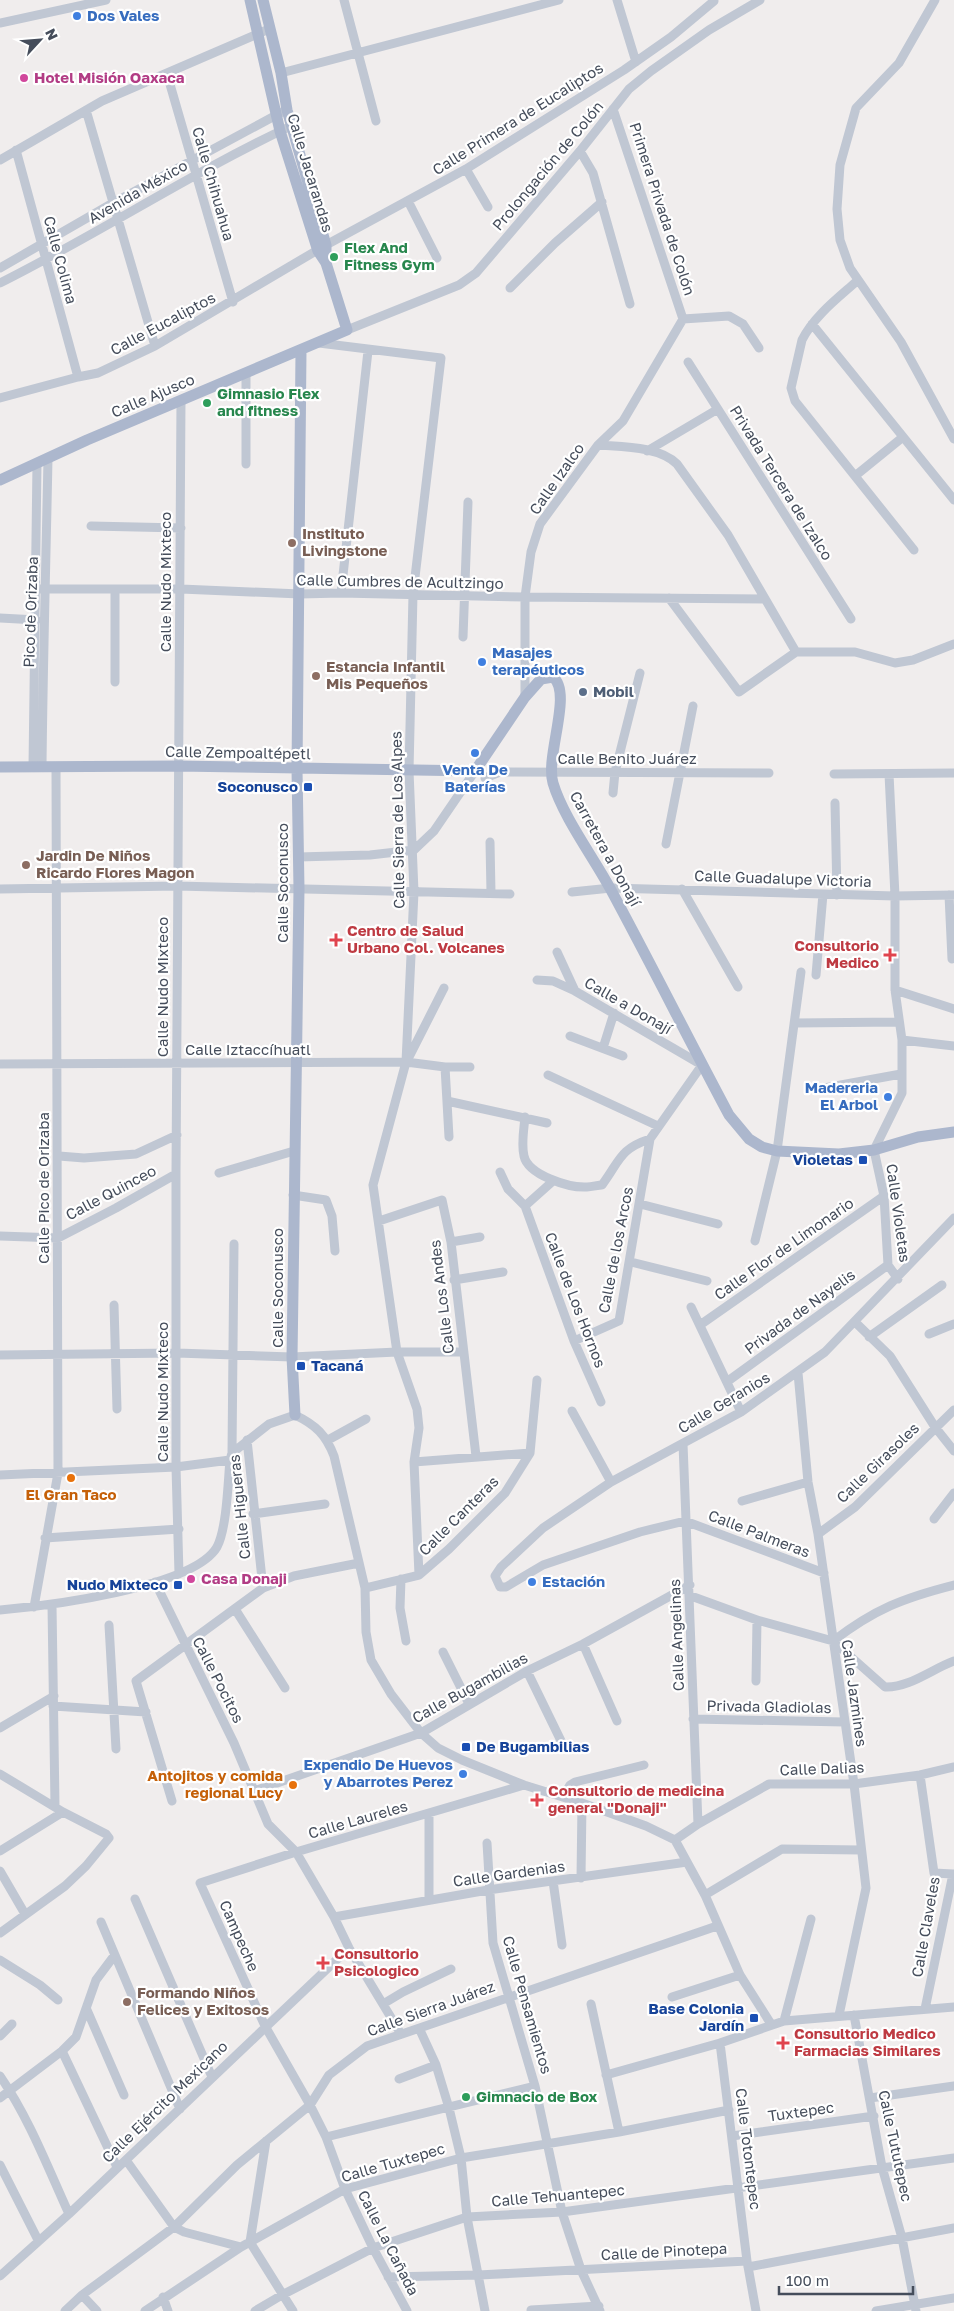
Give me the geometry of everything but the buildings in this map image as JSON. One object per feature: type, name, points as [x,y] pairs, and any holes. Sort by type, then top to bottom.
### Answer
[{"type":"main road","name":"Calle Jacarandas","points":[[250,0],[280,131],[322,248]]},
{"type":"main road","name":"Calle Jacarandas","points":[[263,0],[287,110],[322,248],[347,330]]},
{"type":"main road","name":"Calle Ajusco","points":[[0,480],[181,400],[347,330]]},
{"type":"main road","name":"Calle Soconusco","points":[[295,1415],[292,1357],[299,888],[301,351]]},
{"type":"main road","name":"Carretera a Donají","points":[[475,771],[525,697],[541,679],[553,677],[558,681],[561,696],[552,751],[551,772],[553,783],[562,803],[611,888],[729,1115],[749,1139],[762,1147],[777,1151],[838,1154],[874,1150],[918,1137],[954,1132]]},
{"type":"main road","name":"Calle Zempoaltépetl","points":[[0,767],[178,766],[298,770],[475,771]]},
{"type":"street","points":[[0,23],[106,0]]},
{"type":"street","points":[[344,0],[376,121]]},
{"type":"street","points":[[280,73],[525,4],[559,0]]},
{"type":"street","points":[[617,0],[636,62]]},
{"type":"street","name":"Prolongación de Colón","points":[[347,330],[459,285],[476,273],[580,151],[629,89],[709,30],[760,0]]},
{"type":"street","points":[[935,0],[899,63],[856,108],[838,178],[838,225],[843,252],[858,281],[898,336],[954,439]]},
{"type":"street","name":"Calle Primera de Eucaliptos","points":[[322,248],[466,169],[636,62],[671,37],[714,2]]},
{"type":"street","points":[[0,160],[86,110],[270,29]]},
{"type":"street","name":"Calle Chihuahua","points":[[167,74],[233,302]]},
{"type":"street","name":"Primera Privada de Colón","points":[[613,109],[683,318]]},
{"type":"street","points":[[86,110],[155,346]]},
{"type":"street","name":"Avenida México","points":[[0,268],[191,160],[287,110]]},
{"type":"street","name":"Avenida México","points":[[0,284],[117,221],[195,176],[291,126]]},
{"type":"street","name":"Calle Colima","points":[[16,150],[78,377]]},
{"type":"street","points":[[580,151],[593,174],[630,304]]},
{"type":"street","points":[[466,169],[488,207]]},
{"type":"street","points":[[408,201],[437,258]]},
{"type":"street","points":[[510,288],[555,243],[602,202]]},
{"type":"street","name":"Calle Eucaliptos","points":[[0,397],[98,373],[155,346],[233,302],[322,248]]},
{"type":"street","points":[[858,281],[812,324],[802,340],[791,388],[792,397],[914,550]]},
{"type":"street","points":[[598,445],[623,420],[683,318],[730,316],[743,324],[760,348]]},
{"type":"street","points":[[812,324],[954,500]]},
{"type":"street","points":[[319,343],[368,351],[341,593]]},
{"type":"street","name":"Calle Sierra de Los Alpes","points":[[368,351],[441,358],[413,594],[409,771],[414,850],[414,892],[406,1062],[373,1185],[397,1352],[417,1409],[419,1428],[414,1462],[420,1574]]},
{"type":"street","name":"Privada Tercera de Izalco","points":[[688,362],[851,619]]},
{"type":"street","points":[[246,373],[246,464]]},
{"type":"street","name":"Calle Nudo Mixteco","points":[[179,1574],[176,1468],[176,1174],[181,400]]},
{"type":"street","points":[[647,451],[718,409]]},
{"type":"street","points":[[855,476],[903,437]]},
{"type":"street","name":"Calle Izalco","points":[[525,697],[525,598],[531,552],[540,524],[598,445],[647,451],[668,457],[681,469],[728,535],[796,652]]},
{"type":"street","name":"Pico de Orizaba","points":[[38,620],[46,591],[48,458]]},
{"type":"street","name":"Pico de Orizaba","points":[[36,464],[37,767]]},
{"type":"street","points":[[463,637],[463,594],[468,502]]},
{"type":"street","points":[[90,526],[181,528]]},
{"type":"street","name":"Calle Cumbres de Acultzingo","points":[[35,589],[46,591],[181,589],[300,594],[463,594],[525,598],[764,599]]},
{"type":"street","points":[[115,590],[115,682]]},
{"type":"street","points":[[669,598],[739,692],[796,652],[855,652],[895,663],[913,660],[954,644]]},
{"type":"street","points":[[0,618],[38,620]]},
{"type":"street","points":[[613,793],[615,772],[640,673]]},
{"type":"street","points":[[666,844],[693,706]]},
{"type":"street","name":"Calle Pico de Orizaba","points":[[34,1607],[58,1473],[56,1355],[59,1156],[56,1064],[56,767]]},
{"type":"street","name":"Carretera a Donají","points":[[414,850],[434,831],[475,771]]},
{"type":"street","name":"Calle Benito Juárez","points":[[485,778],[500,772],[769,773]]},
{"type":"street","points":[[834,774],[954,773]]},
{"type":"street","points":[[874,1150],[902,1093],[902,1040],[895,990],[895,896],[889,774]]},
{"type":"street","points":[[836,803],[837,895]]},
{"type":"street","points":[[490,842],[491,893]]},
{"type":"street","points":[[298,857],[370,855],[414,850]]},
{"type":"street","points":[[0,889],[55,890],[177,886],[510,894]]},
{"type":"street","name":"Calle Guadalupe Victoria","points":[[572,892],[611,888],[837,895],[951,895]]},
{"type":"street","points":[[682,889],[738,987]]},
{"type":"street","points":[[816,975],[823,894]]},
{"type":"street","points":[[951,895],[952,959]]},
{"type":"street","points":[[557,952],[575,991]]},
{"type":"street","points":[[755,1241],[777,1151],[801,972]]},
{"type":"street","name":"Calle a Donají","points":[[537,980],[553,981],[575,991],[702,1064]]},
{"type":"street","points":[[406,1062],[444,988]]},
{"type":"street","points":[[895,990],[954,1009]]},
{"type":"street","points":[[603,1048],[614,1013]]},
{"type":"street","points":[[795,1023],[899,1022]]},
{"type":"street","points":[[570,1036],[623,1056]]},
{"type":"street","points":[[902,1040],[954,1046]]},
{"type":"street","name":"Calle Iztaccíhuatl","points":[[0,1064],[406,1062],[445,1067],[470,1067]]},
{"type":"street","name":"Calle de los Arcos","points":[[574,1341],[619,1321],[650,1139],[702,1064]]},
{"type":"street","points":[[445,1067],[449,1137]]},
{"type":"street","points":[[819,1089],[901,1074]]},
{"type":"street","points":[[548,1075],[658,1126]]},
{"type":"street","points":[[448,1101],[547,1123]]},
{"type":"street","name":"Calle de los Arcos","points":[[525,1117],[524,1157],[529,1166],[553,1181],[586,1188],[602,1184],[625,1151],[637,1143],[650,1139]]},
{"type":"street","points":[[59,1156],[84,1158],[136,1154],[177,1135]]},
{"type":"street","points":[[219,1173],[294,1150]]},
{"type":"street","name":"Calle Violetas","points":[[874,1150],[884,1196],[888,1265],[898,1279]]},
{"type":"street","points":[[500,1172],[508,1189],[525,1206],[553,1181]]},
{"type":"street","name":"Calle Quinceo","points":[[0,1236],[58,1238],[176,1174]]},
{"type":"street","points":[[294,1195],[326,1200],[332,1216],[334,1251]]},
{"type":"street","name":"Calle Flor de Limonario","points":[[700,1325],[884,1196]]},
{"type":"street","name":"Calle Los Andes","points":[[379,1221],[442,1200],[451,1242],[462,1352],[476,1456]]},
{"type":"street","points":[[640,1204],[718,1224]]},
{"type":"street","name":"Calle de Los Hornos","points":[[525,1206],[574,1341],[601,1402]]},
{"type":"street","name":"Calle Geranios","points":[[686,1521],[640,1532],[543,1565],[506,1587],[500,1587],[495,1576],[519,1549],[543,1528],[611,1482],[742,1412],[825,1352],[898,1279],[954,1218]]},
{"type":"street","points":[[451,1242],[480,1236]]},
{"type":"street","points":[[0,1610],[52,1605],[155,1582],[179,1574],[201,1561],[217,1547],[226,1505],[231,1456],[234,1244]]},
{"type":"street","points":[[630,1262],[707,1281]]},
{"type":"street","name":"Privada de Nayelis","points":[[728,1380],[888,1265]]},
{"type":"street","points":[[454,1280],[503,1272]]},
{"type":"street","points":[[869,1337],[942,1285]]},
{"type":"street","points":[[114,1305],[117,1409]]},
{"type":"street","points":[[691,1307],[742,1412]]},
{"type":"street","points":[[855,1322],[890,1356],[935,1427],[954,1451]]},
{"type":"street","points":[[932,1333],[954,1324]]},
{"type":"street","points":[[0,1355],[177,1353],[292,1357],[397,1352],[462,1352]]},
{"type":"street","name":"Calle Jazmines","points":[[798,1373],[808,1482],[824,1572],[832,1641],[854,1784],[866,1888],[840,2016]]},
{"type":"street","points":[[414,1462],[530,1453],[536,1380]]},
{"type":"street","name":"Calle Girasoles","points":[[818,1534],[855,1507],[954,1410]]},
{"type":"street","points":[[572,1411],[611,1482]]},
{"type":"street","points":[[0,1475],[176,1468],[231,1456],[247,1440],[269,1424],[295,1415],[309,1422],[328,1440],[334,1456],[365,1588],[366,1632],[371,1660],[391,1694],[421,1733],[438,1748],[462,1760],[524,1785],[582,1803],[660,1831],[675,1840],[705,1895],[717,1926],[740,1974],[770,2024]]},
{"type":"street","points":[[328,1440],[366,1419]]},
{"type":"street","name":"Calle Higueras","points":[[247,1440],[253,1514],[263,1588]]},
{"type":"street","name":"Calle Angelinas","points":[[684,1444],[698,1824]]},
{"type":"street","name":"Calle Canteras","points":[[365,1588],[420,1574],[449,1549],[505,1493],[530,1453]]},
{"type":"street","points":[[742,1501],[808,1482]]},
{"type":"street","points":[[934,1518],[954,1494]]},
{"type":"street","points":[[253,1514],[325,1504]]},
{"type":"street","name":"Calle Palmeras","points":[[686,1521],[824,1572]]},
{"type":"street","points":[[45,1538],[179,1529]]},
{"type":"street","points":[[172,1801],[136,1681],[263,1588],[294,1576],[358,1562]]},
{"type":"street","points":[[401,1579],[400,1608],[406,1641]]},
{"type":"street","name":"Calle Pocitos","points":[[155,1582],[234,1743],[268,1824],[296,1852],[334,1917],[349,1948],[401,2034]]},
{"type":"street","name":"Calle Bugambilias","points":[[254,1791],[421,1733],[527,1671],[584,1644],[690,1585]]},
{"type":"street","points":[[832,1641],[855,1624],[882,1608],[910,1596],[954,1585]]},
{"type":"street","points":[[691,1596],[757,1620],[832,1641],[885,1688],[892,1688],[912,1681],[954,1661]]},
{"type":"street","points":[[52,1605],[55,1806]]},
{"type":"street","points":[[234,1609],[285,1688]]},
{"type":"street","points":[[756,1680],[757,1620]]},
{"type":"street","points":[[109,1625],[116,1749]]},
{"type":"street","points":[[584,1644],[617,1721]]},
{"type":"street","points":[[443,1652],[469,1704]]},
{"type":"street","points":[[527,1671],[564,1747]]},
{"type":"street","points":[[0,1728],[54,1696]]},
{"type":"street","points":[[53,1706],[146,1712]]},
{"type":"street","name":"Privada Gladiolas","points":[[694,1719],[844,1722]]},
{"type":"street","points":[[562,1797],[570,1785],[575,1782],[644,1765]]},
{"type":"street","name":"Calle Dalias","points":[[675,1840],[698,1824],[769,1784],[854,1784],[920,1775],[954,1767]]},
{"type":"street","points":[[0,1774],[63,1812],[106,1834],[109,1838],[86,1866],[65,1886],[0,1933]]},
{"type":"street","name":"Calle Claveles","points":[[920,1775],[934,1873],[953,1874],[925,2009]]},
{"type":"street","name":"Calle Laureles","points":[[200,1884],[296,1852],[524,1785]]},
{"type":"street","points":[[581,1878],[582,1803]]},
{"type":"street","points":[[0,1851],[63,1812]]},
{"type":"street","points":[[429,1813],[429,1900]]},
{"type":"street","name":"Calle Pensamientos","points":[[487,1843],[492,1942],[508,1997],[519,2026],[535,2086],[549,2143],[562,2212],[582,2270],[599,2309]]},
{"type":"street","points":[[705,1895],[782,1849],[861,1850]]},
{"type":"street","name":"Calle Gardenias","points":[[334,1917],[488,1890],[687,1862]]},
{"type":"street","points":[[0,1871],[25,1914]]},
{"type":"street","points":[[553,1881],[562,1945]]},
{"type":"street","name":"Campeche","points":[[200,1884],[265,2026],[310,2105]]},
{"type":"street","points":[[135,1899],[212,2077]]},
{"type":"street","points":[[784,2021],[811,1919]]},
{"type":"street","points":[[101,1922],[180,2109]]},
{"type":"street","name":"Calle Sierra Juárez","points":[[65,2311],[82,2295],[174,2227],[237,2165],[310,2105],[329,2075],[367,2046],[717,1926]]},
{"type":"street","name":"Calle Ejército Mexicano","points":[[0,2276],[69,2214],[349,1948]]},
{"type":"street","points":[[0,2098],[62,2051],[76,2037],[96,1980],[114,1956]]},
{"type":"street","points":[[0,1960],[40,1985],[58,2000]]},
{"type":"street","points":[[383,2004],[402,1992],[451,1969]]},
{"type":"street","points":[[672,1997],[740,1974]]},
{"type":"street","points":[[591,2004],[619,2132]]},
{"type":"street","points":[[606,2075],[720,2043],[770,2024],[784,2021],[954,2007]]},
{"type":"street","points":[[87,2010],[124,2094]]},
{"type":"street","name":"Calle Tututepec","points":[[854,2015],[882,2168],[902,2238],[916,2308]]},
{"type":"street","points":[[0,2036],[12,2024]]},
{"type":"street","points":[[419,2028],[436,2065],[461,2158],[467,2217],[485,2311]]},
{"type":"street","name":"Calle Totontepec","points":[[720,2043],[748,2264],[756,2311]]},
{"type":"street","points":[[62,2051],[117,2167]]},
{"type":"street","points":[[399,2079],[436,2065]]},
{"type":"street","points":[[0,2076],[10,2090],[69,2214]]},
{"type":"street","points":[[326,2137],[535,2086]]},
{"type":"street","points":[[870,2098],[954,2086]]},
{"type":"street","name":"Calle La Cañada","points":[[310,2105],[326,2137],[345,2189],[372,2248],[407,2311]]},
{"type":"street","name":"Calle Tuxtepec","points":[[145,2311],[163,2297],[241,2247],[345,2189],[461,2158],[619,2132],[729,2110]]},
{"type":"street","name":"Tuxtepec","points":[[732,2136],[874,2116]]},
{"type":"street","points":[[266,2141],[250,2242],[293,2311]]},
{"type":"street","name":"Calle Tehuantepec","points":[[255,2311],[282,2294],[372,2248],[467,2217],[562,2212],[954,2158]]},
{"type":"street","points":[[126,2160],[174,2227],[184,2232],[241,2247]]},
{"type":"street","points":[[0,2165],[38,2240]]},
{"type":"street","name":"Calle de Pinotepa","points":[[388,2277],[748,2264],[954,2228]]},
{"type":"street","points":[[82,2295],[97,2311]]},
{"type":"street","points":[[163,2297],[168,2311]]},
{"type":"street","points":[[876,2311],[916,2308],[954,2298]]},
{"type":"street","points":[[531,2310],[599,2309]]},
{"type":"place","name":"Dos Vales","points":[[77,16]]},
{"type":"place","name":"Hotel Misión Oaxaca","points":[[24,78]]},
{"type":"place","name":"Flex And Fitness Gym","points":[[334,257]]},
{"type":"place","name":"Gimnasio Flex and fitness","points":[[207,403]]},
{"type":"place","name":"Instituto Livingstone","points":[[292,543]]},
{"type":"place","name":"Masajes terapéuticos","points":[[482,662]]},
{"type":"place","name":"Estancia Infantil Mis Pequeños","points":[[316,676]]},
{"type":"place","name":"Mobil","points":[[583,692]]},
{"type":"place","name":"Venta De Baterías","points":[[475,753]]},
{"type":"place","name":"Soconusco","points":[[308,787]]},
{"type":"place","name":"Jardin De Niños Ricardo Flores Magon","points":[[26,865]]},
{"type":"place","name":"Centro de Salud Urbano Col. Volcanes","points":[[336,940]]},
{"type":"place","name":"Consultorio Medico","points":[[890,955]]},
{"type":"place","name":"Madereria El Arbol","points":[[888,1097]]},
{"type":"place","name":"Violetas","points":[[863,1160]]},
{"type":"place","name":"Tacaná","points":[[301,1366]]},
{"type":"place","name":"El Gran Taco","points":[[71,1478]]},
{"type":"place","name":"Casa Donaji","points":[[191,1579]]},
{"type":"place","name":"Estación","points":[[532,1582]]},
{"type":"place","name":"Nudo Mixteco","points":[[178,1585]]},
{"type":"place","name":"De Bugambilias","points":[[466,1747]]},
{"type":"place","name":"Expendio De Huevos y Abarrotes Perez","points":[[463,1774]]},
{"type":"place","name":"Antojitos y comida regional Lucy","points":[[293,1785]]},
{"type":"place","name":"Consultorio de medicina general \"Donaji\"","points":[[537,1800]]},
{"type":"place","name":"Consultorio Psicologico","points":[[323,1963]]},
{"type":"place","name":"Formando Niños Felices y Exitosos","points":[[127,2002]]},
{"type":"place","name":"Base Colonia Jardín","points":[[754,2018]]},
{"type":"place","name":"Consultorio Medico Farmacias Similares","points":[[783,2043]]},
{"type":"place","name":"Gimnacio de Box","points":[[466,2097]]}]
